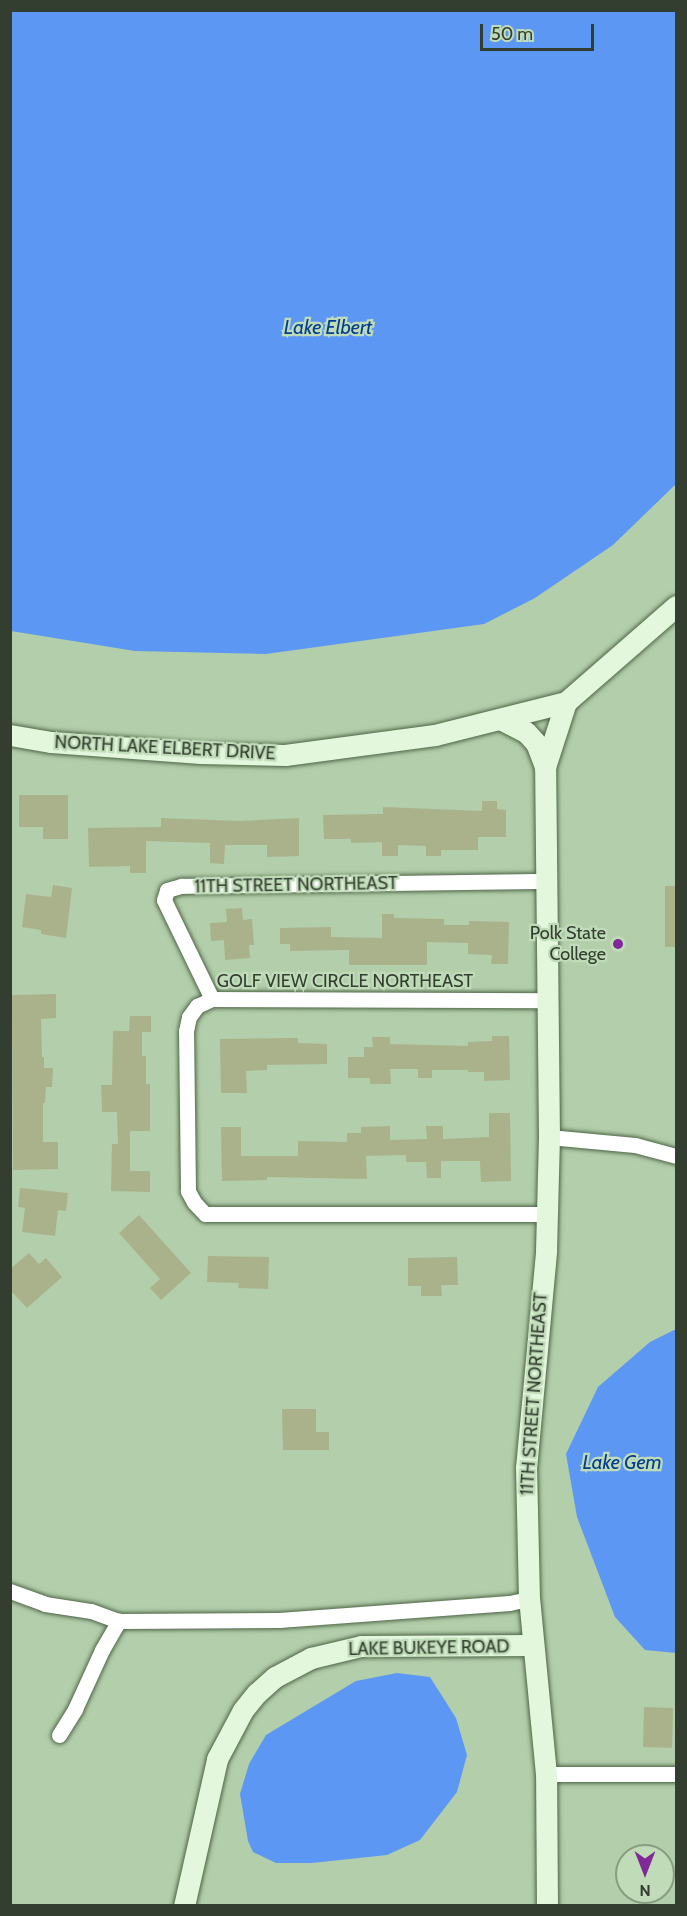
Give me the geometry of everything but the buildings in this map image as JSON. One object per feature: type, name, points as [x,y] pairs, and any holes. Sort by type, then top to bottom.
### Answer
[{"type":"street","points":[[566,702],[676,606]]},
{"type":"street","name":"NORTH LAKE ELBERT DRIVE","points":[[10,735],[63,743],[201,753],[285,755],[462,729],[566,702]]},
{"type":"street","name":"11TH STREET NORTHEAST","points":[[547,1905],[546,1774],[529,1599],[526,1468],[546,1251],[549,1137],[545,767],[566,702]]},
{"type":"street","points":[[500,719],[526,732],[536,743],[545,767]]},
{"type":"street","name":"11TH STREET NORTHEAST","points":[[212,999],[164,900],[167,890],[181,886],[547,881]]},
{"type":"street","name":"GOLF VIEW CIRCLE NORTHEAST","points":[[546,1000],[212,999],[197,1006],[189,1017],[186,1031],[188,1191],[194,1203],[206,1214],[546,1214]]},
{"type":"street","points":[[549,1137],[635,1145],[676,1156]]},
{"type":"street","points":[[10,1591],[45,1604],[91,1611],[119,1622],[279,1620],[509,1603],[529,1599]]},
{"type":"street","points":[[59,1735],[75,1710],[102,1650],[119,1622]]},
{"type":"street","name":"LAKE BUKEYE ROAD","points":[[184,1905],[217,1759],[229,1734],[257,1693],[289,1668],[337,1650],[361,1646],[533,1645]]},
{"type":"street","points":[[546,1774],[676,1774]]},
{"type":"water","name":"Lake Elbert","points":[[10,11],[676,11],[676,484],[613,545],[535,598],[484,624],[266,654],[135,651],[11,631]]},
{"type":"water","name":"Lake Gem","points":[[676,1329],[676,1653],[645,1650],[615,1617],[577,1517],[566,1454],[598,1387],[650,1342]]},
{"type":"water","points":[[397,1673],[430,1677],[456,1718],[467,1755],[457,1792],[420,1840],[387,1855],[312,1863],[276,1863],[253,1852],[248,1841],[240,1794],[249,1764],[266,1735],[356,1681]]},
{"type":"place","name":"Polk State College","points":[[618,944]]}]
